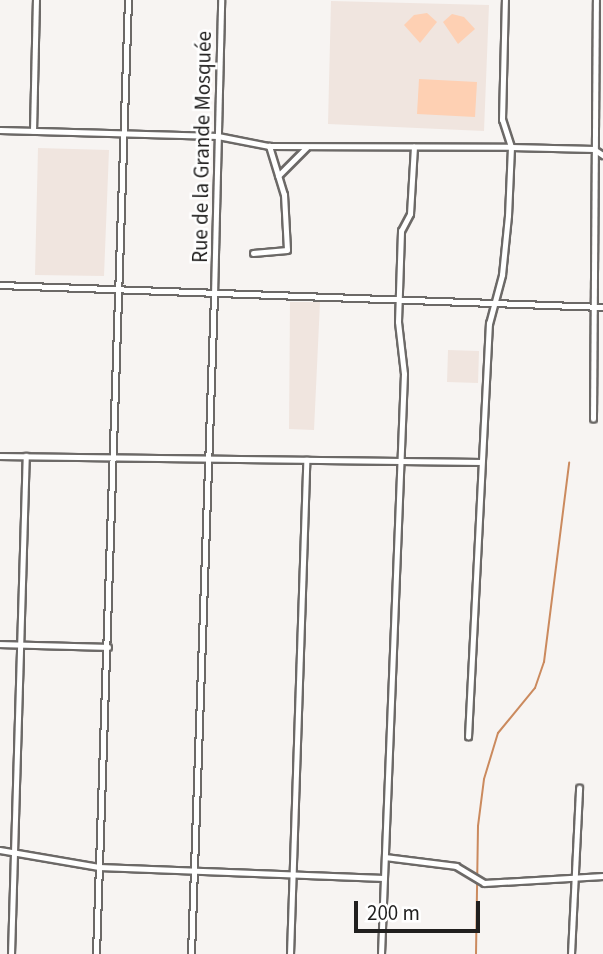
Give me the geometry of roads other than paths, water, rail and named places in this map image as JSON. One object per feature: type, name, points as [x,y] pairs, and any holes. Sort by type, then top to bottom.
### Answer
[{"type":"street","points":[[33,131],[36,0]]},
{"type":"street","points":[[96,954],[121,292],[128,0]]},
{"type":"street","name":"Rue de la Grande Mosquée","points":[[214,295],[221,0]]},
{"type":"street","points":[[468,737],[479,462],[491,304],[502,275],[511,146],[502,120],[505,0]]},
{"type":"street","points":[[593,419],[591,306],[596,0]]},
{"type":"street","points":[[0,130],[218,136],[269,146],[511,146],[594,149],[603,155]]},
{"type":"street","points":[[253,253],[287,250],[284,195],[269,146]]},
{"type":"street","points":[[278,177],[307,147]]},
{"type":"street","points":[[381,954],[397,461],[404,374],[398,300],[401,231],[410,214],[414,147]]},
{"type":"street","points":[[0,285],[121,292],[603,307]]},
{"type":"street","points":[[191,954],[214,295]]},
{"type":"street","points":[[0,456],[479,462]]},
{"type":"street","points":[[12,954],[26,456]]},
{"type":"street","points":[[289,954],[306,460]]},
{"type":"street","points":[[0,644],[108,647]]},
{"type":"street","points":[[571,954],[579,788]]},
{"type":"street","points":[[0,849],[99,867],[292,872],[384,878]]},
{"type":"street","points":[[385,857],[456,866],[484,883],[550,882],[575,875],[603,876]]},
{"type":"waterway","points":[[476,954],[478,826],[484,779],[498,733],[535,688],[544,662],[569,463]]}]
